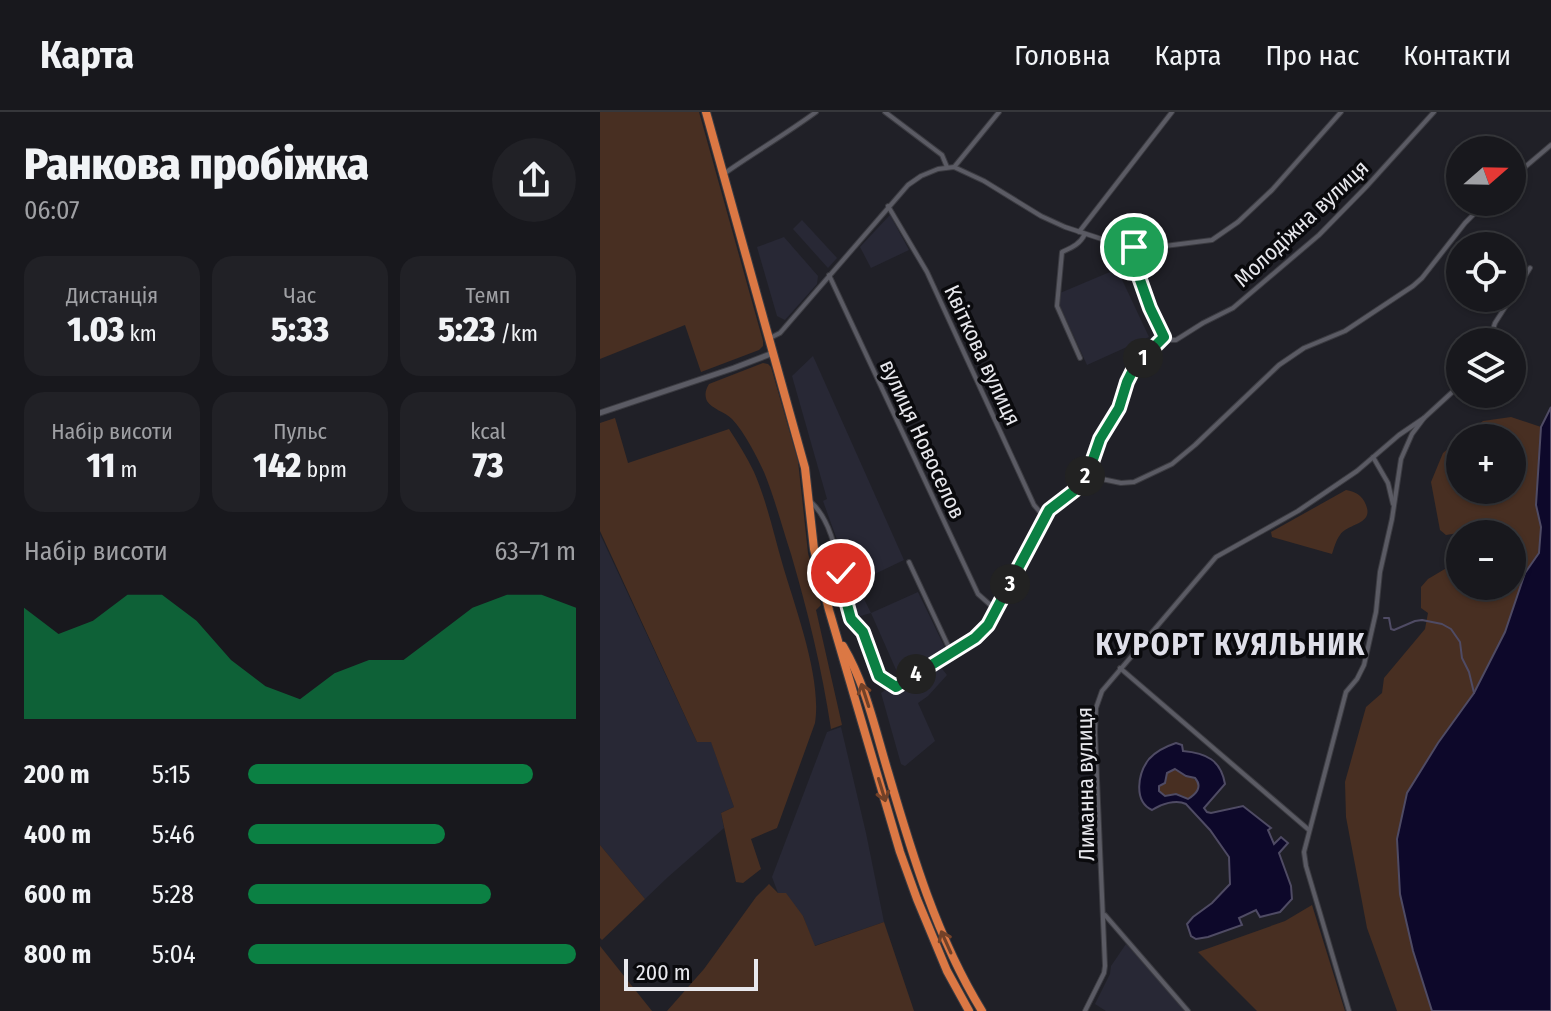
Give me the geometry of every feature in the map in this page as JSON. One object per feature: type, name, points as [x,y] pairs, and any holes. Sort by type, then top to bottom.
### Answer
[{"type":"highway","points":[[706,112],[805,468],[814,549],[900,852],[934,943],[969,1011]]},
{"type":"highway","points":[[837,634],[865,691],[909,839],[946,943],[982,1011]]},
{"type":"street","points":[[724,173],[816,112]]},
{"type":"street","points":[[885,112],[942,155],[947,167]]},
{"type":"street","points":[[954,167],[999,112]]},
{"type":"street","points":[[1080,358],[1057,306],[1062,252],[1081,241],[1082,233],[1172,112]]},
{"type":"street","points":[[770,338],[780,333],[888,206],[921,176],[954,167],[984,181],[1041,216],[1082,233],[1128,246],[1149,248],[1212,240],[1238,222],[1272,190],[1341,112]]},
{"type":"street","name":"Молодіжна вулиця","points":[[1164,337],[1176,340],[1233,308],[1319,235],[1434,112]]},
{"type":"street","points":[[1526,166],[1551,145]]},
{"type":"street","name":"Квіткова вулиця","points":[[888,206],[927,272],[1034,505],[1040,512],[1049,514]]},
{"type":"street","points":[[1075,490],[1097,478],[1134,482],[1178,460],[1279,365],[1304,348],[1345,331],[1413,286],[1472,216]]},
{"type":"street","points":[[809,500],[818,509],[827,527],[851,619],[863,632],[879,676],[896,687],[981,632],[988,625],[1049,514],[1075,490],[1090,468],[1100,439],[1119,408],[1132,372],[1164,337],[1128,246]]},
{"type":"street","points":[[1526,274],[1530,268]]},
{"type":"street","name":"вулиця Новоселов","points":[[829,275],[978,594],[996,610]]},
{"type":"street","points":[[600,413],[774,353]]},
{"type":"street","points":[[1349,1011],[1304,852],[1346,692],[1364,665],[1376,612],[1380,572],[1401,459],[1412,434],[1446,398]]},
{"type":"street","name":"Лиманна вулиця","points":[[1085,1011],[1104,973],[1095,720],[1100,696],[1120,668],[1216,557],[1298,511],[1357,471],[1424,418]]},
{"type":"street","points":[[1373,457],[1388,483],[1394,506]]},
{"type":"street","points":[[1090,468],[1097,478]]},
{"type":"street","points":[[909,562],[951,652]]},
{"type":"street","points":[[1120,668],[1309,830]]},
{"type":"street","points":[[1103,913],[1188,1011]]},
{"type":"shaded area","points":[[600,112],[699,112],[763,341],[759,350],[701,372],[685,325],[600,359]]},
{"type":"shaded area","points":[[890,215],[909,250],[871,268],[860,247]]},
{"type":"shaded area","points":[[802,220],[837,258],[828,268],[793,229]]},
{"type":"shaded area","points":[[784,237],[818,276],[817,284],[785,320],[777,316],[757,247]]},
{"type":"shaded area","points":[[1117,269],[1149,337],[1087,365],[1059,304],[1060,293]]},
{"type":"shaded area","points":[[813,356],[904,560],[858,582],[871,613],[857,617],[847,587],[857,582],[823,501],[827,499],[792,376]]},
{"type":"shaded area","points":[[763,363],[771,367],[798,461],[808,553],[821,605],[816,610],[842,725],[831,729],[809,619],[768,482],[741,431],[729,417],[709,404],[706,396],[709,384]]},
{"type":"shaded area","points":[[1551,407],[1551,1011],[1432,1011],[1413,951],[1400,894],[1397,839],[1407,793],[1474,693],[1505,632],[1516,600],[1526,600],[1526,572],[1539,553],[1541,527],[1536,505],[1541,427]]},
{"type":"shaded area","points":[[1511,417],[1541,427],[1536,505],[1541,527],[1539,553],[1526,572],[1526,520],[1446,520],[1446,535],[1440,530],[1431,482],[1446,451],[1446,504],[1526,504],[1526,424],[1479,424]]},
{"type":"shaded area","points":[[615,418],[628,463],[729,429],[759,483],[806,644],[815,686],[815,723],[777,828],[751,839],[761,869],[743,883],[736,882],[721,813],[734,807],[711,742],[697,742],[600,531],[600,423]]},
{"type":"shaded area","points":[[1346,490],[1363,499],[1368,512],[1363,520],[1340,535],[1332,554],[1272,537],[1271,532]]},
{"type":"shaded area","points":[[600,534],[697,742],[711,741],[734,807],[721,813],[724,828],[645,899],[600,845]]},
{"type":"shaded area","points":[[1446,568],[1446,600],[1516,600],[1505,632],[1474,693],[1407,793],[1397,839],[1400,894],[1413,951],[1432,1011],[1397,1011],[1367,928],[1346,817],[1345,782],[1366,707],[1382,693],[1384,678],[1425,629],[1428,613],[1421,608],[1421,587]]},
{"type":"shaded area","points":[[918,592],[947,652],[901,681],[871,613]]},
{"type":"shaded area","points":[[939,665],[947,675],[918,703],[935,741],[905,766],[901,764],[881,693],[890,687],[899,695],[903,687]]},
{"type":"shaded area","points":[[841,727],[884,922],[814,946],[803,916],[778,893],[772,877],[827,732]]},
{"type":"shaded area","points":[[1176,743],[1182,745],[1183,751],[1211,759],[1220,769],[1225,784],[1204,808],[1207,812],[1243,806],[1271,828],[1268,830],[1274,844],[1281,837],[1288,843],[1279,853],[1291,886],[1292,899],[1280,912],[1260,917],[1256,910],[1239,918],[1242,925],[1208,937],[1196,939],[1191,936],[1187,924],[1230,884],[1229,857],[1186,804],[1169,803],[1152,810],[1142,800],[1139,786],[1145,765],[1162,749]],"holes":[[[1175,769],[1195,778],[1198,784],[1196,793],[1188,799],[1176,794],[1165,796],[1159,791],[1167,773]]]},
{"type":"shaded area","points":[[1175,769],[1199,784],[1196,793],[1188,799],[1181,795],[1165,796],[1159,791],[1158,787],[1166,781],[1167,773]]},
{"type":"shaded area","points":[[600,845],[645,899],[602,940],[600,938]]},
{"type":"shaded area","points":[[769,884],[778,893],[786,893],[803,916],[815,946],[884,922],[914,1011],[667,1011],[704,969],[756,897]]},
{"type":"shaded area","points":[[1312,905],[1345,1011],[1257,1011],[1198,952],[1285,921]]},
{"type":"shaded area","points":[[1126,944],[1186,1011],[1106,1011],[1095,1004],[1111,966]]},
{"type":"shaded area","points":[[600,946],[652,1011],[600,1011]]},
{"type":"waterway","points":[[1384,618],[1389,618],[1394,630],[1422,620],[1451,629],[1460,642],[1474,693]]},
{"type":"district","name":"КУРОРТ КУЯЛЬНИК","points":[[1231,645]]},
{"type":"route","points":[[841,573],[851,619],[863,632],[879,676],[896,687],[975,638],[988,625],[1049,510],[1075,490],[1090,468],[1097,445],[1119,408],[1132,372],[1164,337],[1128,246],[1134,247]]}]
